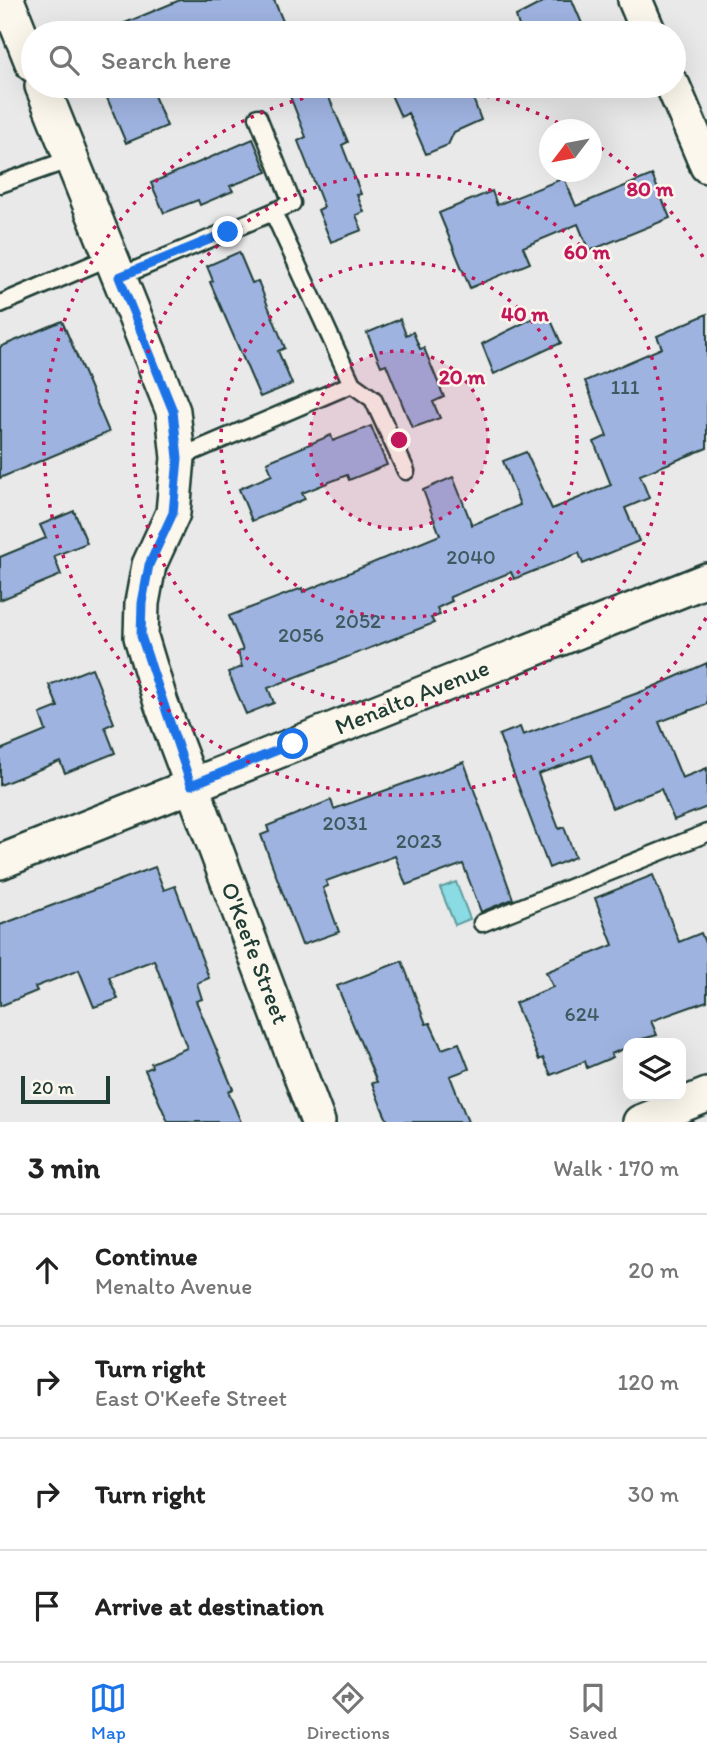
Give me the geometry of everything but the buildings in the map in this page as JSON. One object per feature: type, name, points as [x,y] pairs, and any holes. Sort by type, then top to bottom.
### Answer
[{"type":"street","points":[[7,0],[21,35]]},
{"type":"street","points":[[635,0],[644,21]]},
{"type":"street","name":"O'Keefe Street","points":[[47,98],[173,411],[178,458],[173,513],[149,565],[142,603],[141,636],[191,785],[318,1122]]},
{"type":"street","points":[[678,98],[707,166]]},
{"type":"street","name":"Menalto Avenue","points":[[0,862],[707,580]]},
{"type":"street","points":[[639,1122],[707,1095]]},
{"type":"lane","points":[[0,304],[115,267],[292,204],[258,117]]},
{"type":"lane","points":[[0,184],[71,159]]},
{"type":"lane","points":[[273,212],[352,384],[373,399],[406,471]]},
{"type":"lane","points":[[178,458],[352,384]]},
{"type":"lane","points":[[482,923],[707,833]]},
{"type":"water","points":[[456,882],[470,919],[455,925],[440,888]]},
{"type":"route","points":[[228,232],[119,277],[173,411],[178,458],[173,513],[149,565],[142,603],[141,636],[191,785],[293,744]]}]
